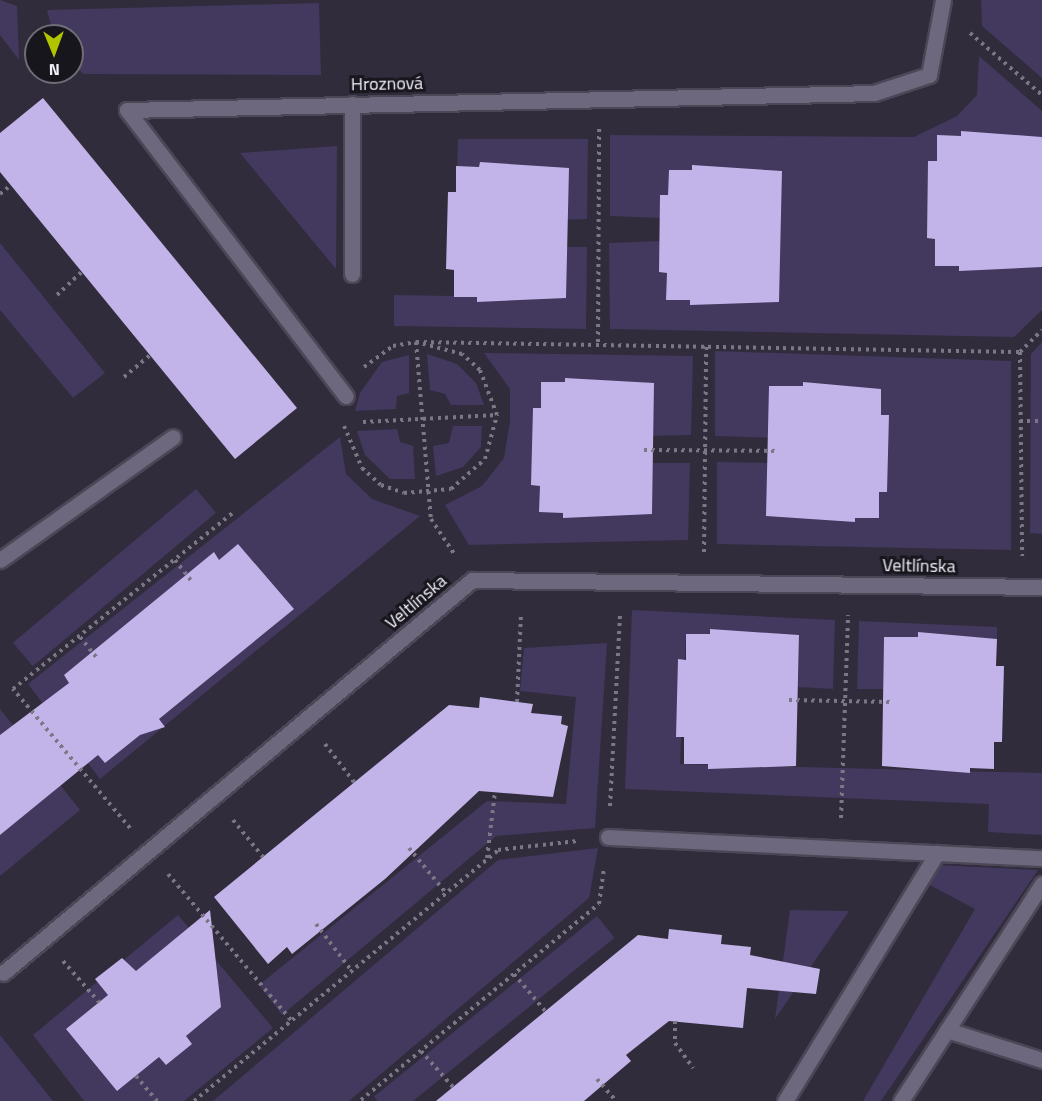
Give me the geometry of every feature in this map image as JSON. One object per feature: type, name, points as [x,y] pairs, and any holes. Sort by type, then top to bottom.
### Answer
[{"type":"street","name":"Hroznová","points":[[346,396],[127,110],[874,93],[929,75],[943,5]]},
{"type":"street","points":[[352,104],[352,274]]},
{"type":"street","points":[[0,560],[173,437]]},
{"type":"street","name":"Veltlínska","points":[[3,973],[472,580],[1042,586]]},
{"type":"street","points":[[608,837],[1042,858]]},
{"type":"street","points":[[785,1101],[937,853]]},
{"type":"street","points":[[901,1101],[1042,884]]},
{"type":"street","points":[[947,1030],[1042,1060]]},
{"type":"path","points":[[943,5],[1042,95]]},
{"type":"path","points":[[598,342],[600,99]]},
{"type":"path","points":[[0,194],[10,185]]},
{"type":"path","points":[[57,295],[82,272]]},
{"type":"path","points":[[1022,586],[1020,352],[1042,330]]},
{"type":"path","points":[[416,342],[462,354],[480,370],[497,415],[485,459],[470,476],[428,494],[381,485],[358,461],[343,424],[346,396],[372,358],[393,346],[416,342],[598,342],[1020,352]]},
{"type":"path","points":[[416,342],[431,519],[472,580]]},
{"type":"path","points":[[703,583],[706,344]]},
{"type":"path","points":[[124,377],[150,355]]},
{"type":"path","points":[[343,424],[497,415]]},
{"type":"path","points":[[1020,421],[1042,421]]},
{"type":"path","points":[[644,450],[777,451]]},
{"type":"path","points":[[130,828],[13,689],[233,513]]},
{"type":"path","points":[[175,560],[192,582]]},
{"type":"path","points":[[362,1100],[598,904],[608,837],[621,582]]},
{"type":"path","points":[[839,848],[850,585]]},
{"type":"path","points":[[517,702],[521,610]]},
{"type":"path","points":[[80,637],[98,659]]},
{"type":"path","points":[[789,700],[845,699],[892,702]]},
{"type":"path","points":[[325,744],[354,782]]},
{"type":"path","points":[[487,859],[495,792]]},
{"type":"path","points":[[232,820],[263,857]]},
{"type":"path","points":[[194,1101],[498,850],[608,837]]},
{"type":"path","points":[[409,848],[446,893]]},
{"type":"path","points":[[163,867],[291,1020]]},
{"type":"path","points":[[316,924],[351,970]]},
{"type":"path","points":[[63,960],[99,1002]]},
{"type":"path","points":[[514,974],[545,1011]]},
{"type":"path","points":[[675,1021],[675,1043],[693,1068]]},
{"type":"path","points":[[421,1051],[453,1087]]},
{"type":"path","points":[[136,1076],[157,1101]]},
{"type":"path","points":[[597,1079],[616,1101]]},
{"type":"shaded area","points":[[0,0],[17,6],[19,60],[0,35]]},
{"type":"shaded area","points":[[981,0],[1042,0],[1042,78],[982,26]]},
{"type":"shaded area","points":[[319,3],[321,75],[84,74],[84,24],[51,24],[47,10]]},
{"type":"shaded area","points":[[979,56],[1042,111],[1042,310],[1014,337],[610,329],[609,243],[660,241],[660,218],[610,216],[610,135],[914,137],[957,116],[977,95]]},
{"type":"shaded area","points":[[458,139],[588,139],[587,219],[559,220],[559,247],[587,247],[586,329],[394,326],[394,295],[454,296]]},
{"type":"shaded area","points":[[337,146],[336,269],[240,153]]},
{"type":"shaded area","points":[[0,243],[105,373],[73,398],[0,310]]},
{"type":"shaded area","points":[[1042,342],[1042,534],[1030,533],[1031,354]]},
{"type":"shaded area","points":[[715,351],[1011,361],[1011,550],[717,544],[717,462],[776,463],[777,438],[715,436]]},
{"type":"shaded area","points":[[484,353],[693,356],[691,435],[645,436],[644,463],[690,463],[688,540],[469,545],[445,505],[482,486],[504,458],[510,421],[510,389]]},
{"type":"shaded area","points":[[427,354],[457,364],[476,383],[484,405],[451,405],[445,394],[430,390]]},
{"type":"shaded area","points":[[409,355],[409,393],[397,396],[396,409],[355,411],[360,393],[382,362]]},
{"type":"shaded area","points":[[453,426],[482,426],[481,447],[463,467],[436,476],[433,446],[449,443]]},
{"type":"shaded area","points":[[397,429],[400,442],[413,446],[415,479],[390,479],[365,455],[357,431]]},
{"type":"shaded area","points":[[340,437],[346,474],[372,499],[420,516],[100,779],[28,684]]},
{"type":"shaded area","points":[[196,489],[216,513],[33,666],[13,643]]},
{"type":"shaded area","points":[[632,610],[835,620],[833,689],[798,687],[799,635],[686,634],[680,764],[1042,773],[1042,835],[988,832],[989,804],[625,789]]},
{"type":"shaded area","points":[[859,621],[997,627],[997,639],[884,637],[883,689],[857,689]]},
{"type":"shaded area","points":[[607,643],[595,828],[496,836],[282,1015],[259,985],[487,801],[566,804],[576,697],[520,691],[524,648]]},
{"type":"shaded area","points":[[0,709],[80,810],[0,876]]},
{"type":"shaded area","points":[[598,848],[589,898],[349,1101],[213,1101],[498,860]]},
{"type":"shaded area","points":[[938,865],[1038,870],[881,1101],[863,1101],[975,909],[928,884]]},
{"type":"shaded area","points":[[790,910],[849,911],[775,1019]]},
{"type":"shaded area","points":[[178,915],[273,1028],[184,1101],[84,1101],[33,1035]]},
{"type":"shaded area","points":[[597,916],[615,938],[413,1101],[378,1101],[374,1097]]},
{"type":"shaded area","points":[[0,1035],[53,1101],[0,1101]]},
{"type":"building","points":[[43,98],[297,408],[235,459],[0,172],[0,133]]},
{"type":"building","points":[[961,131],[1042,137],[1042,267],[959,271],[959,266],[935,266],[935,239],[927,238],[928,161],[937,161],[937,135],[961,136]]},
{"type":"building","points":[[480,162],[569,168],[566,298],[477,302],[477,297],[454,297],[454,270],[446,269],[448,192],[456,192],[456,166],[479,167]]},
{"type":"building","points":[[692,165],[782,171],[779,302],[690,305],[690,300],[666,300],[667,273],[659,272],[660,195],[668,195],[669,170],[692,170]]},
{"type":"building","points":[[565,378],[654,383],[652,514],[563,518],[563,513],[539,512],[540,486],[531,485],[533,408],[541,408],[541,382],[565,382]]},
{"type":"building","points":[[803,382],[881,389],[881,415],[889,415],[887,492],[879,492],[879,518],[855,518],[855,522],[766,516],[769,386],[803,386]]},
{"type":"building","points":[[238,544],[294,609],[159,719],[165,727],[140,735],[105,763],[98,755],[0,835],[0,735],[69,683],[64,675],[214,552],[219,560]]},
{"type":"building","points":[[710,629],[799,635],[796,766],[708,769],[708,764],[684,764],[684,737],[676,737],[678,659],[686,660],[686,634],[710,634]]},
{"type":"building","points":[[918,632],[997,639],[996,666],[1004,666],[1002,742],[994,742],[994,769],[970,768],[970,773],[882,766],[884,637],[918,637]]},
{"type":"building","points":[[480,697],[533,704],[531,713],[562,716],[561,724],[568,726],[553,797],[479,791],[385,879],[292,954],[287,947],[268,964],[214,897],[449,705],[479,708]]},
{"type":"building","points":[[210,910],[221,1007],[186,1036],[192,1044],[166,1065],[159,1057],[117,1091],[66,1029],[108,995],[95,979],[122,958],[136,971]]},
{"type":"building","points":[[669,929],[722,935],[721,944],[751,947],[750,955],[820,969],[816,994],[747,988],[743,1028],[669,1021],[626,1055],[631,1061],[584,1101],[436,1101],[638,935],[668,939]]}]
